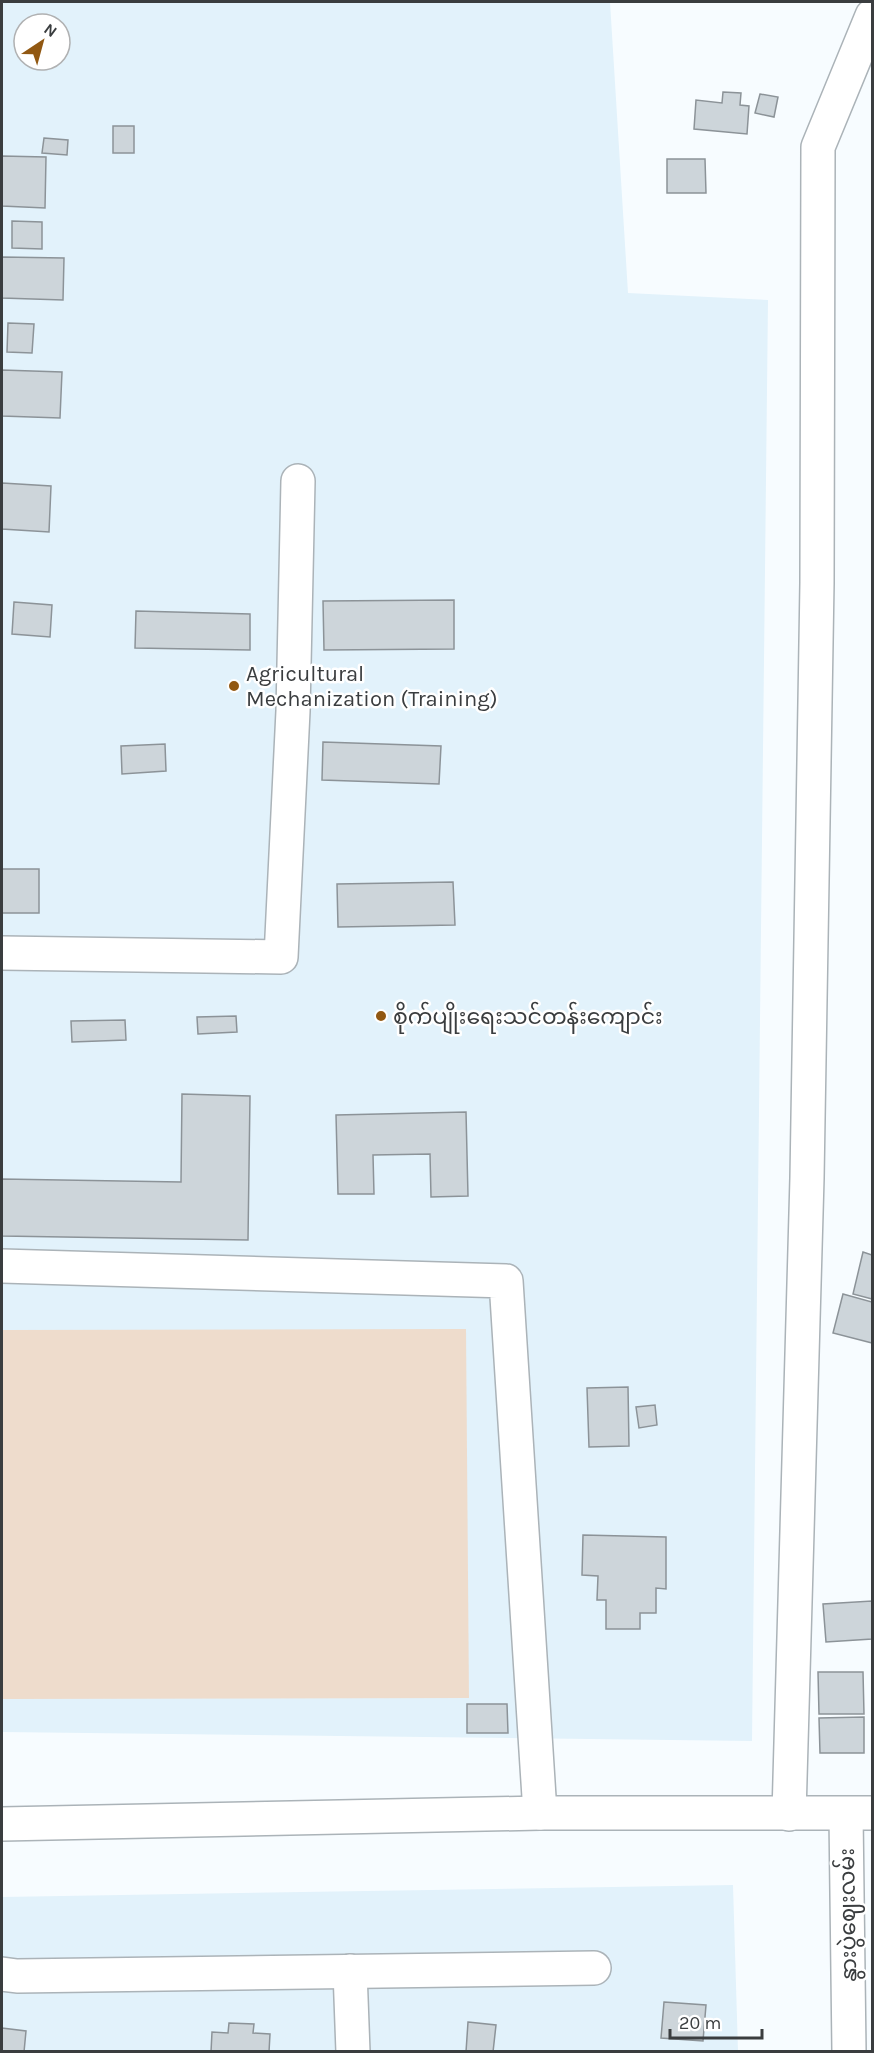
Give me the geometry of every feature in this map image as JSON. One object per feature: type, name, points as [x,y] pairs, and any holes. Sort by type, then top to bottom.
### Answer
[{"type":"main road","points":[[789,1814],[807,1178],[817,571],[818,147],[873,16]]},
{"type":"main road","points":[[2,953],[281,957],[293,711],[298,481]]},
{"type":"main road","points":[[2,1266],[506,1281],[540,1812]]},
{"type":"main road","points":[[2,1824],[540,1812],[859,1814]]},
{"type":"main road","name":"နွားပွဲဈေးလမ်း","points":[[849,2052],[859,1814]]},
{"type":"main road","points":[[2,1974],[17,1976],[594,1968]]},
{"type":"main road","points":[[350,1971],[353,2052]]},
{"type":"shaded area","name":"စိုက်ပျိုးရေးသင်တန်းကျောင်း","points":[[2,2],[610,2],[628,293],[768,300],[752,1741],[2,1732]]},
{"type":"shaded area","points":[[466,1329],[469,1698],[2,1699],[2,1330]]},
{"type":"shaded area","points":[[733,1885],[738,2051],[2,2051],[2,1897]]},
{"type":"building","points":[[723,92],[741,93],[740,105],[749,106],[747,134],[694,129],[696,100],[722,103]]},
{"type":"building","points":[[760,94],[778,97],[774,117],[755,113]]},
{"type":"building","points":[[113,126],[134,126],[134,153],[113,153]]},
{"type":"building","points":[[44,138],[68,140],[67,155],[42,153]]},
{"type":"building","points":[[2,156],[46,157],[45,208],[2,206]]},
{"type":"building","points":[[667,159],[705,159],[706,193],[667,193]]},
{"type":"building","points":[[12,221],[42,222],[42,249],[12,248]]},
{"type":"building","points":[[2,257],[64,258],[63,300],[2,298]]},
{"type":"building","points":[[8,323],[34,324],[32,353],[7,352]]},
{"type":"building","points":[[2,370],[62,372],[60,418],[2,416]]},
{"type":"building","points":[[2,483],[51,486],[49,532],[2,529]]},
{"type":"building","points":[[454,600],[454,649],[324,650],[323,601]]},
{"type":"building","points":[[14,602],[52,605],[50,637],[12,634]]},
{"type":"building","points":[[136,611],[250,614],[250,650],[135,648]]},
{"type":"building","points":[[323,742],[441,746],[439,784],[322,780]]},
{"type":"building","points":[[165,744],[166,771],[122,774],[121,746]]},
{"type":"building","points":[[2,869],[39,869],[39,913],[2,913]]},
{"type":"building","points":[[453,882],[455,925],[338,927],[337,884]]},
{"type":"building","points":[[236,1016],[237,1032],[198,1034],[197,1017]]},
{"type":"building","points":[[125,1020],[126,1040],[72,1042],[71,1021]]},
{"type":"building","points":[[182,1094],[250,1096],[248,1240],[2,1236],[2,1179],[181,1182]]},
{"type":"building","points":[[466,1112],[468,1196],[431,1197],[430,1154],[373,1155],[374,1194],[338,1194],[336,1115]]},
{"type":"building","points":[[863,1252],[872,1255],[872,1299],[853,1294]]},
{"type":"building","points":[[843,1294],[872,1302],[872,1343],[833,1333]]},
{"type":"building","points":[[628,1387],[629,1446],[589,1447],[587,1388]]},
{"type":"building","points":[[655,1405],[657,1425],[639,1428],[636,1407]]},
{"type":"building","points":[[583,1535],[666,1537],[666,1589],[656,1588],[656,1613],[640,1613],[640,1629],[606,1629],[606,1600],[597,1600],[598,1576],[582,1575]]},
{"type":"building","points":[[872,1601],[872,1639],[826,1642],[823,1604]]},
{"type":"building","points":[[818,1672],[863,1672],[864,1714],[819,1714]]},
{"type":"building","points":[[467,1704],[507,1704],[508,1733],[467,1733]]},
{"type":"building","points":[[864,1717],[864,1753],[820,1753],[819,1718]]},
{"type":"building","points":[[664,2002],[706,2005],[703,2041],[661,2038]]},
{"type":"building","points":[[468,2022],[496,2025],[493,2052],[466,2052]]},
{"type":"building","points":[[229,2023],[254,2024],[253,2033],[270,2034],[269,2052],[211,2052],[212,2032],[228,2033]]},
{"type":"building","points":[[2,2028],[26,2031],[24,2052],[2,2052]]},
{"type":"place","name":"Agricultural Mechanization (Training)","points":[[234,686]]},
{"type":"place","name":"စိုက်ပျိုးရေးသင်တန်းကျောင်း","points":[[381,1016]]}]
